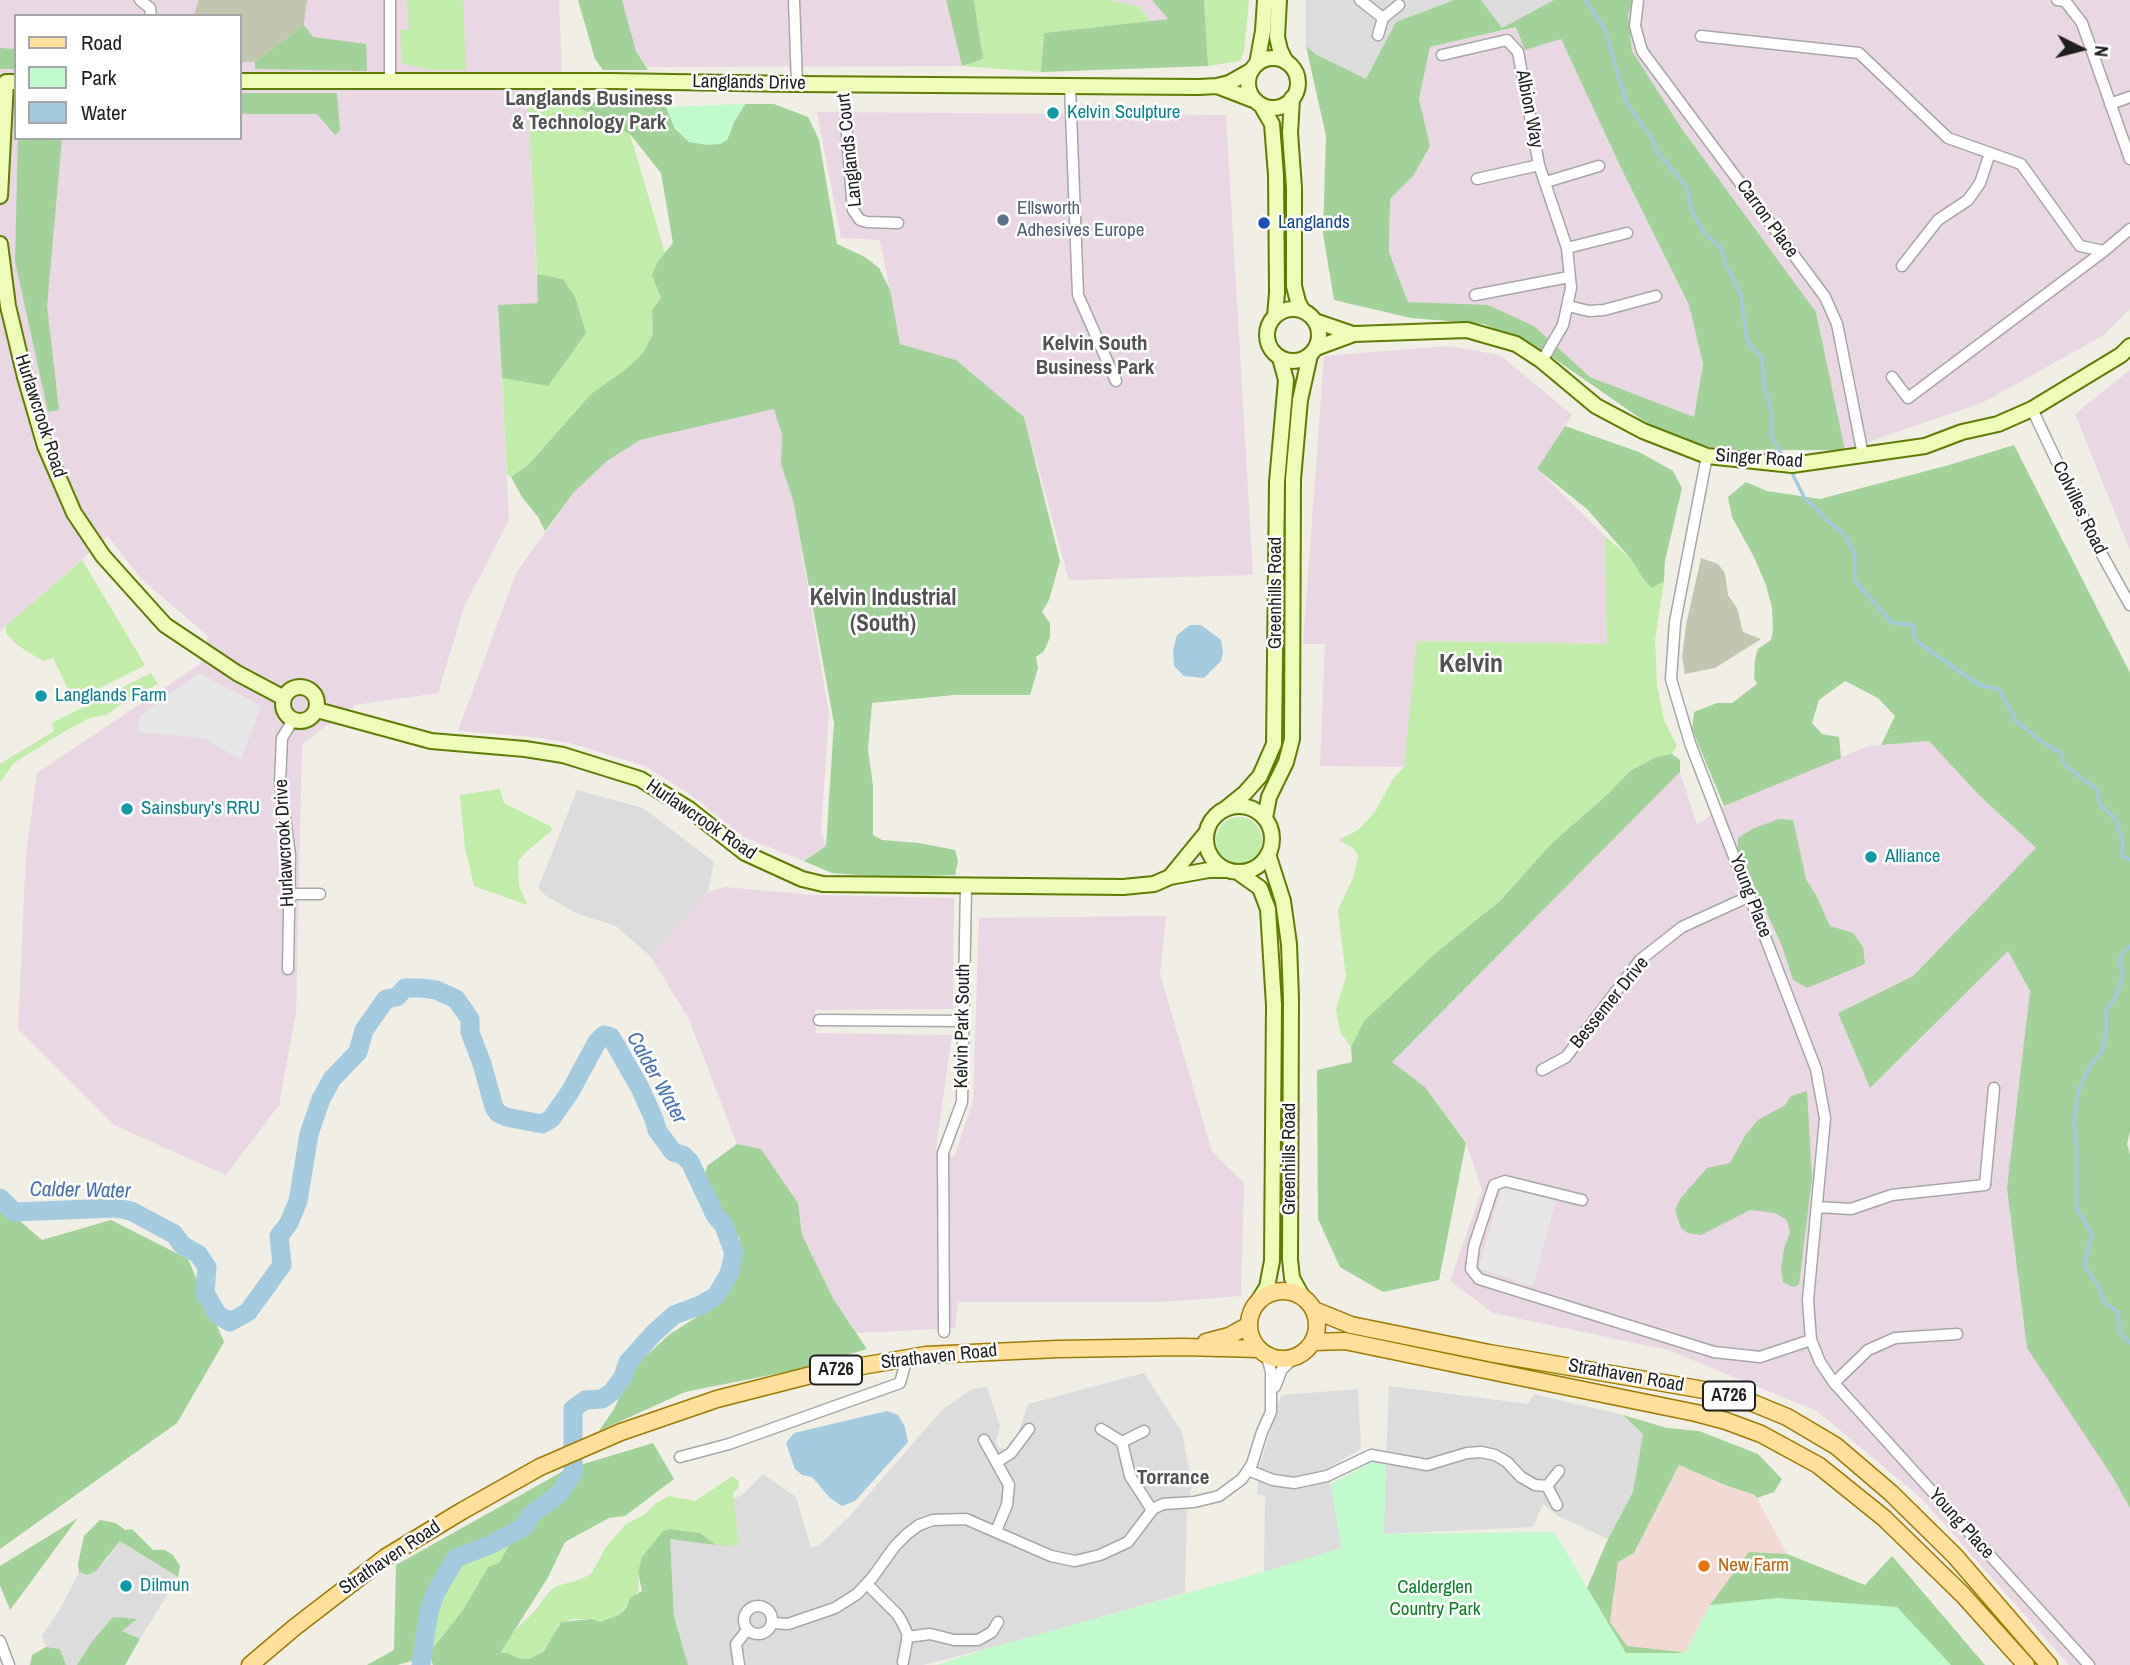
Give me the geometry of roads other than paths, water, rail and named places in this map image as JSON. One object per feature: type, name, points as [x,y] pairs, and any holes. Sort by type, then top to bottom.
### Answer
[{"type":"main road","points":[[1262,1352],[1252,1338],[1249,1325],[1257,1303],[1266,1295],[1278,1291],[1290,1291],[1302,1296]]},
{"type":"main road","name":"A726","points":[[1302,1296],[1314,1310]]},
{"type":"main road","points":[[1293,1358],[1305,1352],[1313,1342],[1318,1323],[1314,1310]]},
{"type":"main road","name":"Strathaven Road","points":[[1314,1310],[1351,1325],[1489,1353],[1710,1391],[1748,1401],[1787,1417],[1836,1446],[1891,1493],[1955,1556],[2049,1665]]},
{"type":"main road","name":"Strathaven Road","points":[[1183,1347],[1229,1336],[1249,1325]]},
{"type":"main road","name":"Strathaven Road","points":[[1313,1342],[1345,1341],[1448,1362],[1696,1413],[1761,1434],[1818,1465],[1884,1518],[1955,1587],[2026,1665]]},
{"type":"main road","name":"Strathaven Road","points":[[250,1665],[386,1557],[461,1511],[540,1467],[621,1432],[717,1399],[816,1374],[906,1359],[992,1350],[1183,1347],[1262,1352]]},
{"type":"main road","name":"A726","points":[[1262,1352],[1275,1358],[1293,1358]]},
{"type":"street","points":[[140,0],[150,8],[150,14]]},
{"type":"street","points":[[390,0],[390,81]]},
{"type":"street","points":[[794,0],[796,84]]},
{"type":"street","points":[[1265,0],[1263,31],[1248,83],[1251,96],[1272,124],[1276,175],[1277,293],[1275,316],[1268,328],[1267,342],[1280,358],[1295,361],[1313,351],[1319,335],[1315,321],[1303,311],[1294,286],[1294,188],[1290,133],[1292,98]]},
{"type":"street","points":[[1258,103],[1279,107],[1292,98],[1296,91],[1296,74],[1279,50],[1279,0]]},
{"type":"street","points":[[1360,0],[1383,18]]},
{"type":"street","name":"Carron Place","points":[[1638,0],[1635,26],[1643,51],[1825,298],[1837,324],[1863,455]]},
{"type":"street","points":[[2057,0],[2065,1],[2082,23],[2130,159]]},
{"type":"street","points":[[1378,35],[1383,18],[1399,5]]},
{"type":"street","points":[[1701,36],[1858,53],[1948,138],[2021,164],[2081,246],[2104,251]]},
{"type":"street","name":"Albion Way","points":[[1443,55],[1507,40],[1518,51],[1539,165],[1567,248],[1571,288],[1563,325],[1542,361]]},
{"type":"street","points":[[1254,67],[1271,58],[1286,62]]},
{"type":"street","name":"Langlands Drive","points":[[242,81],[1217,86],[1241,78],[1254,67]]},
{"type":"street","points":[[0,197],[7,81]]},
{"type":"street","name":"Langlands Court","points":[[843,84],[853,210],[860,220],[898,223]]},
{"type":"street","points":[[1070,86],[1078,295],[1116,381]]},
{"type":"street","name":"Langlands Drive","points":[[1217,86],[1258,103]]},
{"type":"street","points":[[2110,104],[2130,97]]},
{"type":"street","points":[[1902,266],[1938,220],[1968,200],[1980,184],[1990,153]]},
{"type":"street","name":"Albion Way","points":[[1477,179],[1539,165]]},
{"type":"street","points":[[1546,182],[1599,166]]},
{"type":"street","points":[[1892,377],[1908,398],[2130,229]]},
{"type":"street","points":[[1567,248],[1627,233]]},
{"type":"street","name":"Hurlawcrook Road","points":[[0,244],[8,306],[25,377],[45,446],[74,513],[103,556],[165,625],[237,673],[284,698]]},
{"type":"street","points":[[1475,295],[1569,277]]},
{"type":"street","points":[[1569,306],[1589,311],[1604,310],[1656,296]]},
{"type":"street","points":[[1275,316],[1288,310],[1303,311]]},
{"type":"street","name":"Singer Road","points":[[1315,321],[1354,334],[1467,331],[1516,344],[1542,361],[1596,406],[1643,431],[1707,456],[1792,465],[1924,446],[1962,432],[1998,424],[2032,409],[2121,355],[2130,346]]},
{"type":"street","name":"Singer Road","points":[[1313,351],[1354,334]]},
{"type":"street","name":"Greenhills Road","points":[[1265,818],[1269,797],[1286,762],[1292,739],[1293,479],[1300,400],[1313,351]]},
{"type":"street","name":"Greenhills Road","points":[[1224,810],[1260,776],[1270,755],[1275,733],[1276,482],[1286,380],[1280,358]]},
{"type":"street","name":"Colvilles Road","points":[[2032,409],[2095,542],[2130,605]]},
{"type":"street","name":"Young Place","points":[[1707,456],[1675,622],[1671,679],[1690,743],[1816,1069],[1825,1118],[1808,1300],[1811,1340],[1820,1362],[1834,1383],[2089,1665]]},
{"type":"street","points":[[295,687],[306,687],[317,699],[317,710],[310,719],[293,720],[285,713],[284,698],[295,687]]},
{"type":"street","name":"Hurlawcrook Road","points":[[317,710],[431,741],[563,755],[640,779],[689,809],[745,853],[802,879],[825,884],[1123,887],[1154,884],[1171,877],[1209,870],[1233,871]]},
{"type":"street","name":"Hurlawcrook Drive","points":[[288,969],[290,855],[281,782],[282,738],[293,720]]},
{"type":"street","points":[[1171,877],[1206,833],[1214,817],[1224,810],[1241,806],[1258,812],[1265,818],[1272,838],[1268,854],[1256,867],[1233,871],[1217,864],[1210,855],[1206,845],[1206,833]]},
{"type":"street","name":"Greenhills Road","points":[[1268,854],[1283,901],[1289,944],[1290,1259],[1292,1278],[1302,1296]]},
{"type":"street","name":"Greenhills Road","points":[[1233,871],[1260,888],[1268,909],[1274,1005],[1272,1261],[1267,1287],[1257,1303]]},
{"type":"street","name":"Kelvin Park South","points":[[944,1332],[943,1153],[962,1101],[966,886]]},
{"type":"street","points":[[290,894],[320,894]]},
{"type":"street","name":"Bessemer Drive","points":[[1542,1070],[1566,1058],[1640,960],[1682,927],[1751,896]]},
{"type":"street","points":[[819,1020],[963,1021]]},
{"type":"street","points":[[1817,1207],[1851,1209],[1892,1195],[1985,1185],[1994,1088]]},
{"type":"street","points":[[1582,1200],[1505,1181],[1494,1185],[1474,1246],[1471,1269],[1479,1279],[1714,1352],[1760,1357],[1811,1340]]},
{"type":"street","points":[[1834,1383],[1868,1350],[1895,1338],[1957,1334]]},
{"type":"street","points":[[773,1623],[788,1624],[814,1617],[857,1594],[895,1546],[919,1525],[933,1520],[966,1518],[1051,1556],[1075,1560],[1108,1552],[1128,1542],[1152,1510],[1163,1504],[1194,1502],[1219,1496],[1231,1489],[1248,1470],[1271,1412],[1271,1371],[1262,1352]]},
{"type":"street","points":[[1272,1398],[1282,1369],[1293,1358]]},
{"type":"street","points":[[680,1457],[729,1444],[900,1383],[906,1359]]},
{"type":"street","points":[[997,1462],[1011,1453],[1029,1429]]},
{"type":"street","points":[[1101,1429],[1122,1442],[1130,1476],[1152,1510]]},
{"type":"street","points":[[1122,1442],[1144,1431]]},
{"type":"street","points":[[984,1440],[1009,1485],[1009,1494],[996,1531]]},
{"type":"street","points":[[1248,1470],[1273,1480],[1294,1483],[1327,1476],[1371,1455],[1420,1465],[1480,1452],[1495,1455],[1507,1462],[1527,1482],[1547,1486]]},
{"type":"street","points":[[1547,1486],[1559,1471]]},
{"type":"street","points":[[1547,1486],[1557,1505]]},
{"type":"street","points":[[867,1584],[897,1614],[908,1637],[903,1662]]},
{"type":"street","points":[[762,1606],[768,1610],[773,1623],[760,1635],[751,1634],[744,1627],[744,1618],[749,1608],[762,1606]]},
{"type":"street","points":[[908,1637],[930,1634],[954,1640],[978,1640],[992,1632],[998,1622]]},
{"type":"street","points":[[739,1665],[736,1644],[747,1630]]},
{"type":"street","points":[[0,1641],[9,1665]]},
{"type":"water","points":[[1190,625],[1201,625],[1221,640],[1221,661],[1204,678],[1184,676],[1174,666],[1173,650],[1177,635]]},
{"type":"water","points":[[887,1411],[898,1415],[905,1427],[908,1442],[855,1501],[842,1506],[830,1498],[812,1477],[802,1475],[795,1469],[786,1443],[794,1433]]},
{"type":"waterway","points":[[1585,0],[1604,27],[1627,104],[1652,138],[1656,151],[1687,187],[1692,212],[1706,235],[1721,248],[1741,295],[1747,341],[1762,358],[1764,386],[1772,415],[1771,435],[1782,455]]},
{"type":"waterway","points":[[1793,475],[1804,497],[1842,532],[1855,553],[1855,581],[1892,623],[1913,625],[1915,639],[1923,646],[1979,685],[1999,689],[2016,721],[2061,753],[2064,764],[2097,790],[2100,804],[2115,819],[2123,841],[2122,856],[2130,860]]},
{"type":"waterway","points":[[2130,946],[2119,958],[2123,976],[2115,998],[2106,1011],[2107,1028],[2102,1052],[2089,1067],[2078,1092],[2074,1123],[2077,1210],[2092,1234],[2084,1265],[2099,1287],[2104,1303],[2117,1311],[2120,1333],[2130,1343]]},
{"type":"waterway","name":"Calder Water","points":[[0,1198],[14,1212],[116,1208],[131,1211],[174,1234],[182,1245],[198,1254],[207,1267],[205,1293],[218,1315],[230,1322],[248,1312],[282,1265],[279,1236],[289,1223],[298,1201],[309,1134],[321,1099],[332,1079],[358,1052],[364,1030],[386,999],[397,997],[405,988],[436,990],[456,999],[470,1019],[470,1032],[498,1113],[542,1124],[551,1119],[570,1092],[597,1042],[604,1035],[611,1037],[640,1088],[657,1130],[673,1152],[683,1155],[690,1162],[715,1215],[724,1226],[734,1253],[729,1274],[716,1296],[674,1315],[654,1333],[628,1362],[623,1377],[612,1392],[602,1399],[585,1400],[573,1409],[573,1473],[558,1495],[530,1515],[525,1526],[490,1545],[456,1558],[436,1592],[429,1611],[421,1665]]},
{"type":"place","name":"Kelvin Sculpture","points":[[1053,113]]},
{"type":"place","name":"Ellsworth Adhesives Europe","points":[[1003,220]]},
{"type":"place","name":"Langlands","points":[[1264,223]]},
{"type":"place","name":"Langlands Farm","points":[[41,696]]},
{"type":"place","name":"Sainsbury's RRU","points":[[127,809]]},
{"type":"place","name":"Alliance","points":[[1871,857]]},
{"type":"place","name":"New Farm","points":[[1704,1566]]},
{"type":"place","name":"Dilmun","points":[[126,1586]]},
{"type":"district","name":"Langlands Business & Technology Park","points":[[589,111]]},
{"type":"district","name":"Kelvin South Business Park","points":[[1095,356]]},
{"type":"district","name":"Kelvin Industrial (South)","points":[[883,612]]},
{"type":"district","name":"Kelvin","points":[[1471,665]]},
{"type":"district","name":"Torrance","points":[[1173,1478]]},
{"type":"park label","name":"Calderglen Country Park","points":[[1435,1599]]}]
